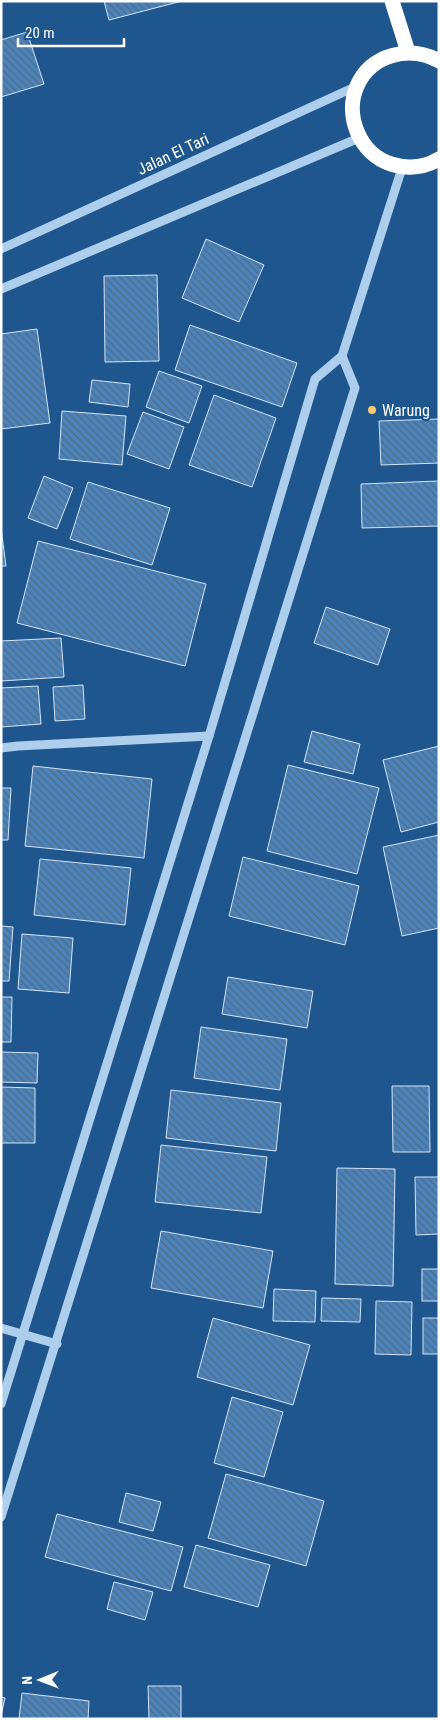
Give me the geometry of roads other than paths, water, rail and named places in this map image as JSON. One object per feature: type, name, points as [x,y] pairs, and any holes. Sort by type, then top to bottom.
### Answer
[{"type":"highway","points":[[392,1],[408,52]]},
{"type":"highway","points":[[439,61],[430,56],[408,52],[393,55],[378,62],[366,72],[357,86],[353,103],[353,121],[359,138],[370,153],[385,162],[402,168],[420,167],[439,159]]},
{"type":"street","name":"Jalan El Tari","points":[[1,249],[357,86]]},
{"type":"street","points":[[1,289],[359,138]]},
{"type":"street","points":[[1,1404],[208,736],[315,379],[342,356],[402,168]]},
{"type":"street","points":[[1,1518],[355,388],[342,356]]},
{"type":"street","points":[[1,748],[208,736]]},
{"type":"street","points":[[1,1328],[57,1344]]},
{"type":"place","name":"Warung","points":[[372,410]]}]
